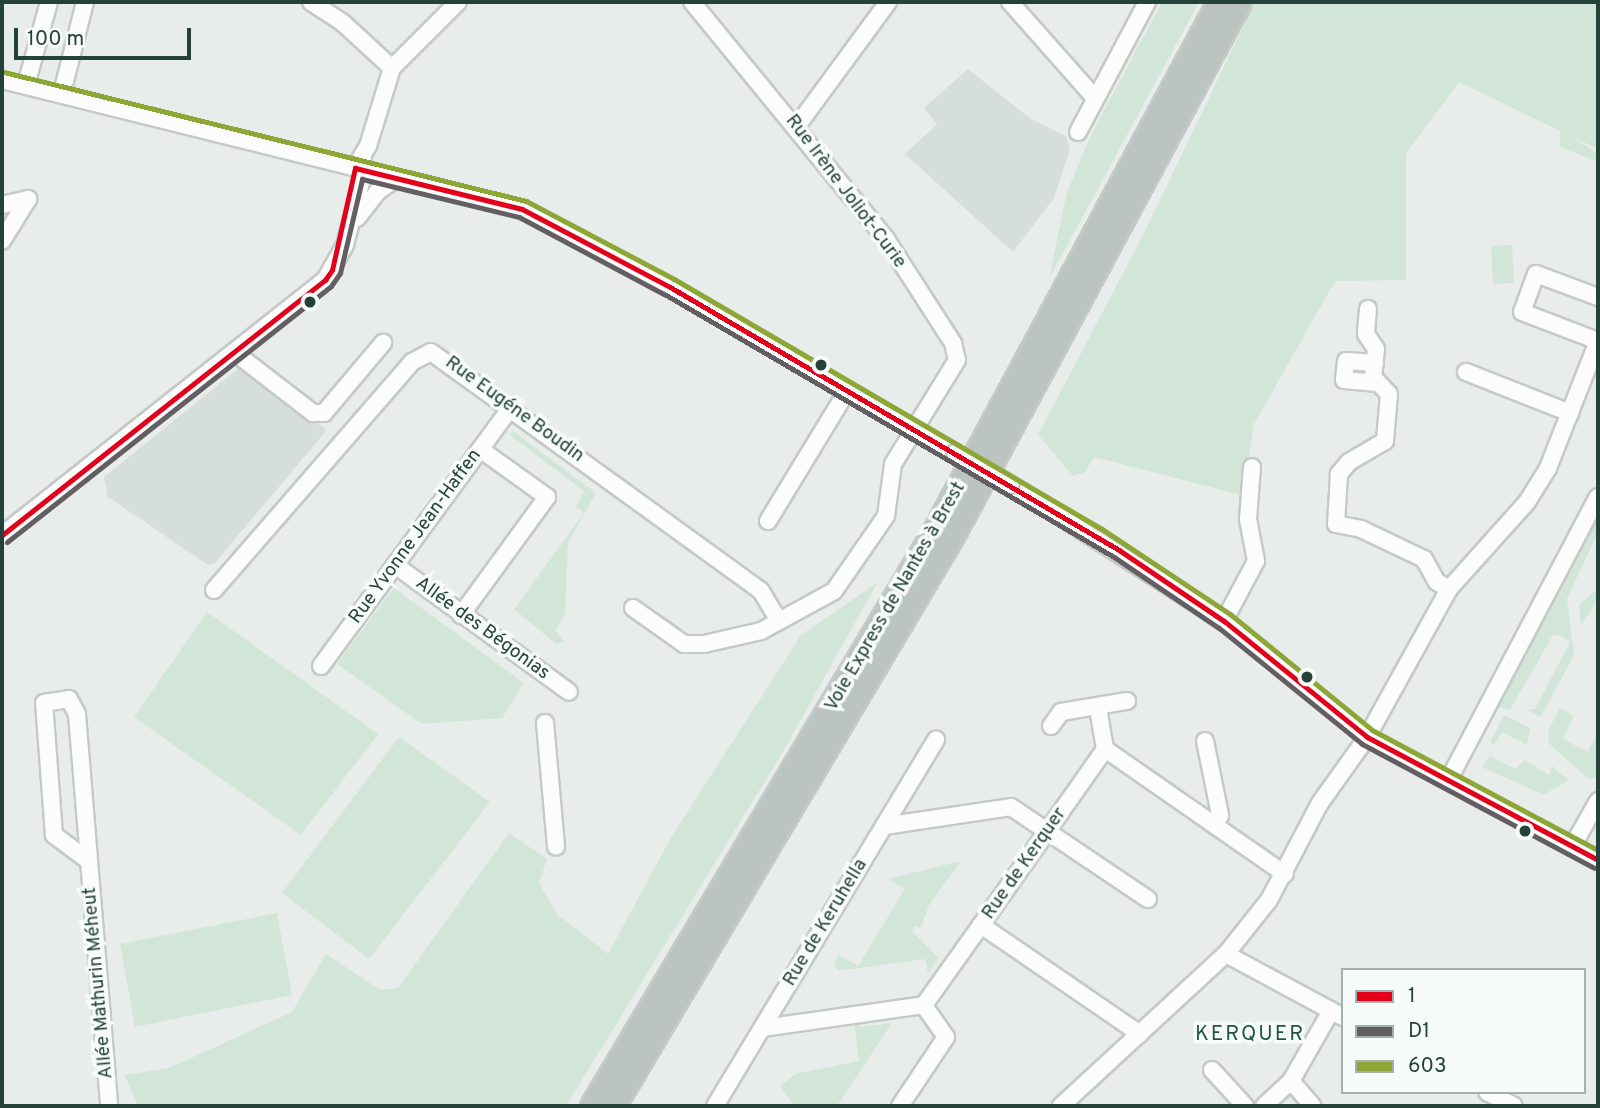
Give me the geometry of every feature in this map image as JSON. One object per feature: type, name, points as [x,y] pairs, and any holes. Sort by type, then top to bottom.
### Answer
[{"type":"highway","name":"Voie Express de Nantes à Brest","points":[[592,1106],[934,532],[1219,2]]},
{"type":"highway","name":"Voie Express de Nantes à Brest","points":[[613,1106],[978,491],[1239,2]]},
{"type":"street","points":[[26,85],[49,2]]},
{"type":"street","points":[[62,93],[85,2]]},
{"type":"street","points":[[311,2],[343,23],[392,68]]},
{"type":"street","points":[[332,270],[360,165],[392,68],[458,2]]},
{"type":"street","name":"Rue Irène Joliot-Curie","points":[[692,2],[797,126],[886,239],[957,352],[957,360],[912,429]]},
{"type":"street","points":[[797,126],[888,2]]},
{"type":"street","points":[[1010,2],[1095,98]]},
{"type":"street","points":[[1078,132],[1147,2]]},
{"type":"street","points":[[2,80],[360,165],[397,178],[522,209],[670,288],[1098,537],[1224,621],[1367,737],[1598,860]]},
{"type":"street","points":[[2,535],[234,352],[332,270],[349,228],[360,165]]},
{"type":"street","points":[[349,228],[377,192],[397,178]]},
{"type":"street","points":[[2,205],[28,199],[2,242]]},
{"type":"street","points":[[1064,1105],[1226,954],[1286,874],[1320,803],[1367,737],[1449,589],[1527,502],[1548,468],[1595,361],[1598,341],[1522,312],[1536,274],[1598,297]]},
{"type":"street","points":[[1367,309],[1366,334],[1376,349],[1373,377],[1389,394],[1385,441],[1349,462],[1339,474],[1336,524],[1361,528],[1424,559],[1437,582],[1449,589]]},
{"type":"street","points":[[234,352],[313,413],[324,413],[383,343]]},
{"type":"street","name":"Rue Eugéne Boudin","points":[[214,590],[422,355],[438,355],[761,591],[779,621]]},
{"type":"street","points":[[1375,363],[1346,361],[1344,380],[1378,383]]},
{"type":"street","points":[[1466,372],[1570,413]]},
{"type":"street","points":[[768,521],[847,391]]},
{"type":"street","name":"Rue Yvonne Jean-Haffen","points":[[321,667],[511,407]]},
{"type":"street","points":[[633,608],[684,644],[743,636],[779,621],[843,583],[886,516],[893,464],[912,429]]},
{"type":"street","points":[[461,615],[547,497],[480,449]]},
{"type":"street","points":[[1224,621],[1256,561],[1248,519],[1252,467]]},
{"type":"street","points":[[1448,781],[1598,497]]},
{"type":"street","name":"Allée des Bégonias","points":[[395,565],[569,692]]},
{"type":"street","name":"Allée Mathurin Méheut","points":[[89,861],[54,835],[44,703],[68,699],[77,714],[89,861],[109,1106]]},
{"type":"street","points":[[1051,726],[1061,712],[1098,708],[1127,701]]},
{"type":"street","points":[[1098,708],[1105,749],[1286,874]]},
{"type":"street","points":[[545,723],[556,847]]},
{"type":"street","name":"Rue de Keruhella","points":[[719,1100],[936,740]]},
{"type":"street","points":[[1205,741],[1220,815],[1215,825]]},
{"type":"street","name":"Rue de Kerquer","points":[[1105,749],[981,925],[1140,1034]]},
{"type":"street","points":[[1572,846],[1598,801]]},
{"type":"street","points":[[884,826],[1011,807],[1148,899]]},
{"type":"street","points":[[763,1028],[924,1004],[981,925]]},
{"type":"street","points":[[1226,954],[1337,1014],[1291,1082],[1264,1106]]},
{"type":"street","points":[[900,1106],[946,1037],[924,1004]]},
{"type":"street","points":[[1212,1070],[1245,1106]]},
{"type":"street","points":[[1291,1082],[1313,1106]]},
{"type":"street","points":[[1490,1098],[1514,1106]]},
{"type":"street","points":[[719,1100],[734,1106]]},
{"type":"shaded area","points":[[968,69],[1031,119],[1066,136],[1070,149],[1054,198],[1013,252],[905,154],[937,124],[924,108]]},
{"type":"shaded area","points":[[240,367],[327,430],[214,564],[208,565],[108,497],[104,477]]},
{"type":"green space","points":[[1162,2],[1199,2],[1049,279],[1067,192],[1091,135]]},
{"type":"green space","points":[[1255,2],[1598,2],[1598,149],[1574,138],[1598,154],[1598,162],[1560,147],[1560,131],[1459,82],[1406,153],[1406,280],[1335,281],[1253,426],[1245,496],[1094,457],[1085,472],[1073,476],[1038,435],[1145,231]]},
{"type":"green space","points":[[1512,245],[1514,283],[1493,284],[1491,246]]},
{"type":"green space","points":[[513,431],[596,493],[568,543],[565,615],[555,630],[564,642],[556,644],[514,609],[584,513],[576,507],[584,491],[510,435]]},
{"type":"green space","points":[[1594,521],[1598,532],[1567,599],[1574,655],[1541,717],[1527,710],[1535,709],[1570,642],[1561,636],[1553,635],[1510,710],[1498,706]]},
{"type":"green space","points":[[877,583],[784,750],[566,1106],[138,1106],[125,1075],[169,1068],[292,1012],[326,954],[380,990],[398,988],[509,833],[547,859],[539,883],[557,914],[608,954],[672,836],[801,635]]},
{"type":"green space","points":[[394,588],[524,683],[502,718],[422,724],[337,664]]},
{"type":"green space","points":[[1595,591],[1598,598],[1581,626],[1579,605]]},
{"type":"green space","points":[[207,612],[378,734],[301,835],[134,717]]},
{"type":"green space","points":[[1560,708],[1574,716],[1563,739],[1588,752],[1598,732],[1598,775],[1590,780],[1549,744],[1548,731]]},
{"type":"green space","points":[[1504,715],[1530,728],[1527,745],[1502,732],[1494,745],[1490,742]]},
{"type":"green space","points":[[399,737],[490,802],[369,959],[282,893]]},
{"type":"green space","points":[[1490,756],[1515,769],[1525,760],[1549,775],[1552,766],[1568,780],[1544,795],[1482,767]]},
{"type":"green space","points":[[961,861],[929,905],[921,928],[915,926],[913,932],[939,958],[928,974],[925,959],[838,971],[834,963],[839,955],[858,966],[905,889],[888,879]]},
{"type":"green space","points":[[277,913],[292,995],[135,1027],[120,944]]},
{"type":"green space","points":[[854,1022],[860,1027],[892,1023],[837,1106],[795,1106],[780,1087],[795,1074],[859,1061]]},
{"type":"transit line","name":"603","points":[[4,72],[526,201],[674,279],[1102,529],[1230,614],[1372,730],[1598,850]]},
{"type":"transit line","name":"1","points":[[2,535],[325,280],[332,270],[355,168],[522,209],[670,287],[1119,550],[1224,621],[1367,737],[1598,860]]},
{"type":"transit line","name":"D1","points":[[7,542],[331,286],[340,273],[362,179],[519,217],[666,295],[1114,557],[1219,628],[1362,744],[1594,868]]},
{"type":"district","name":"KERQUER","points":[[1250,1035]]}]
